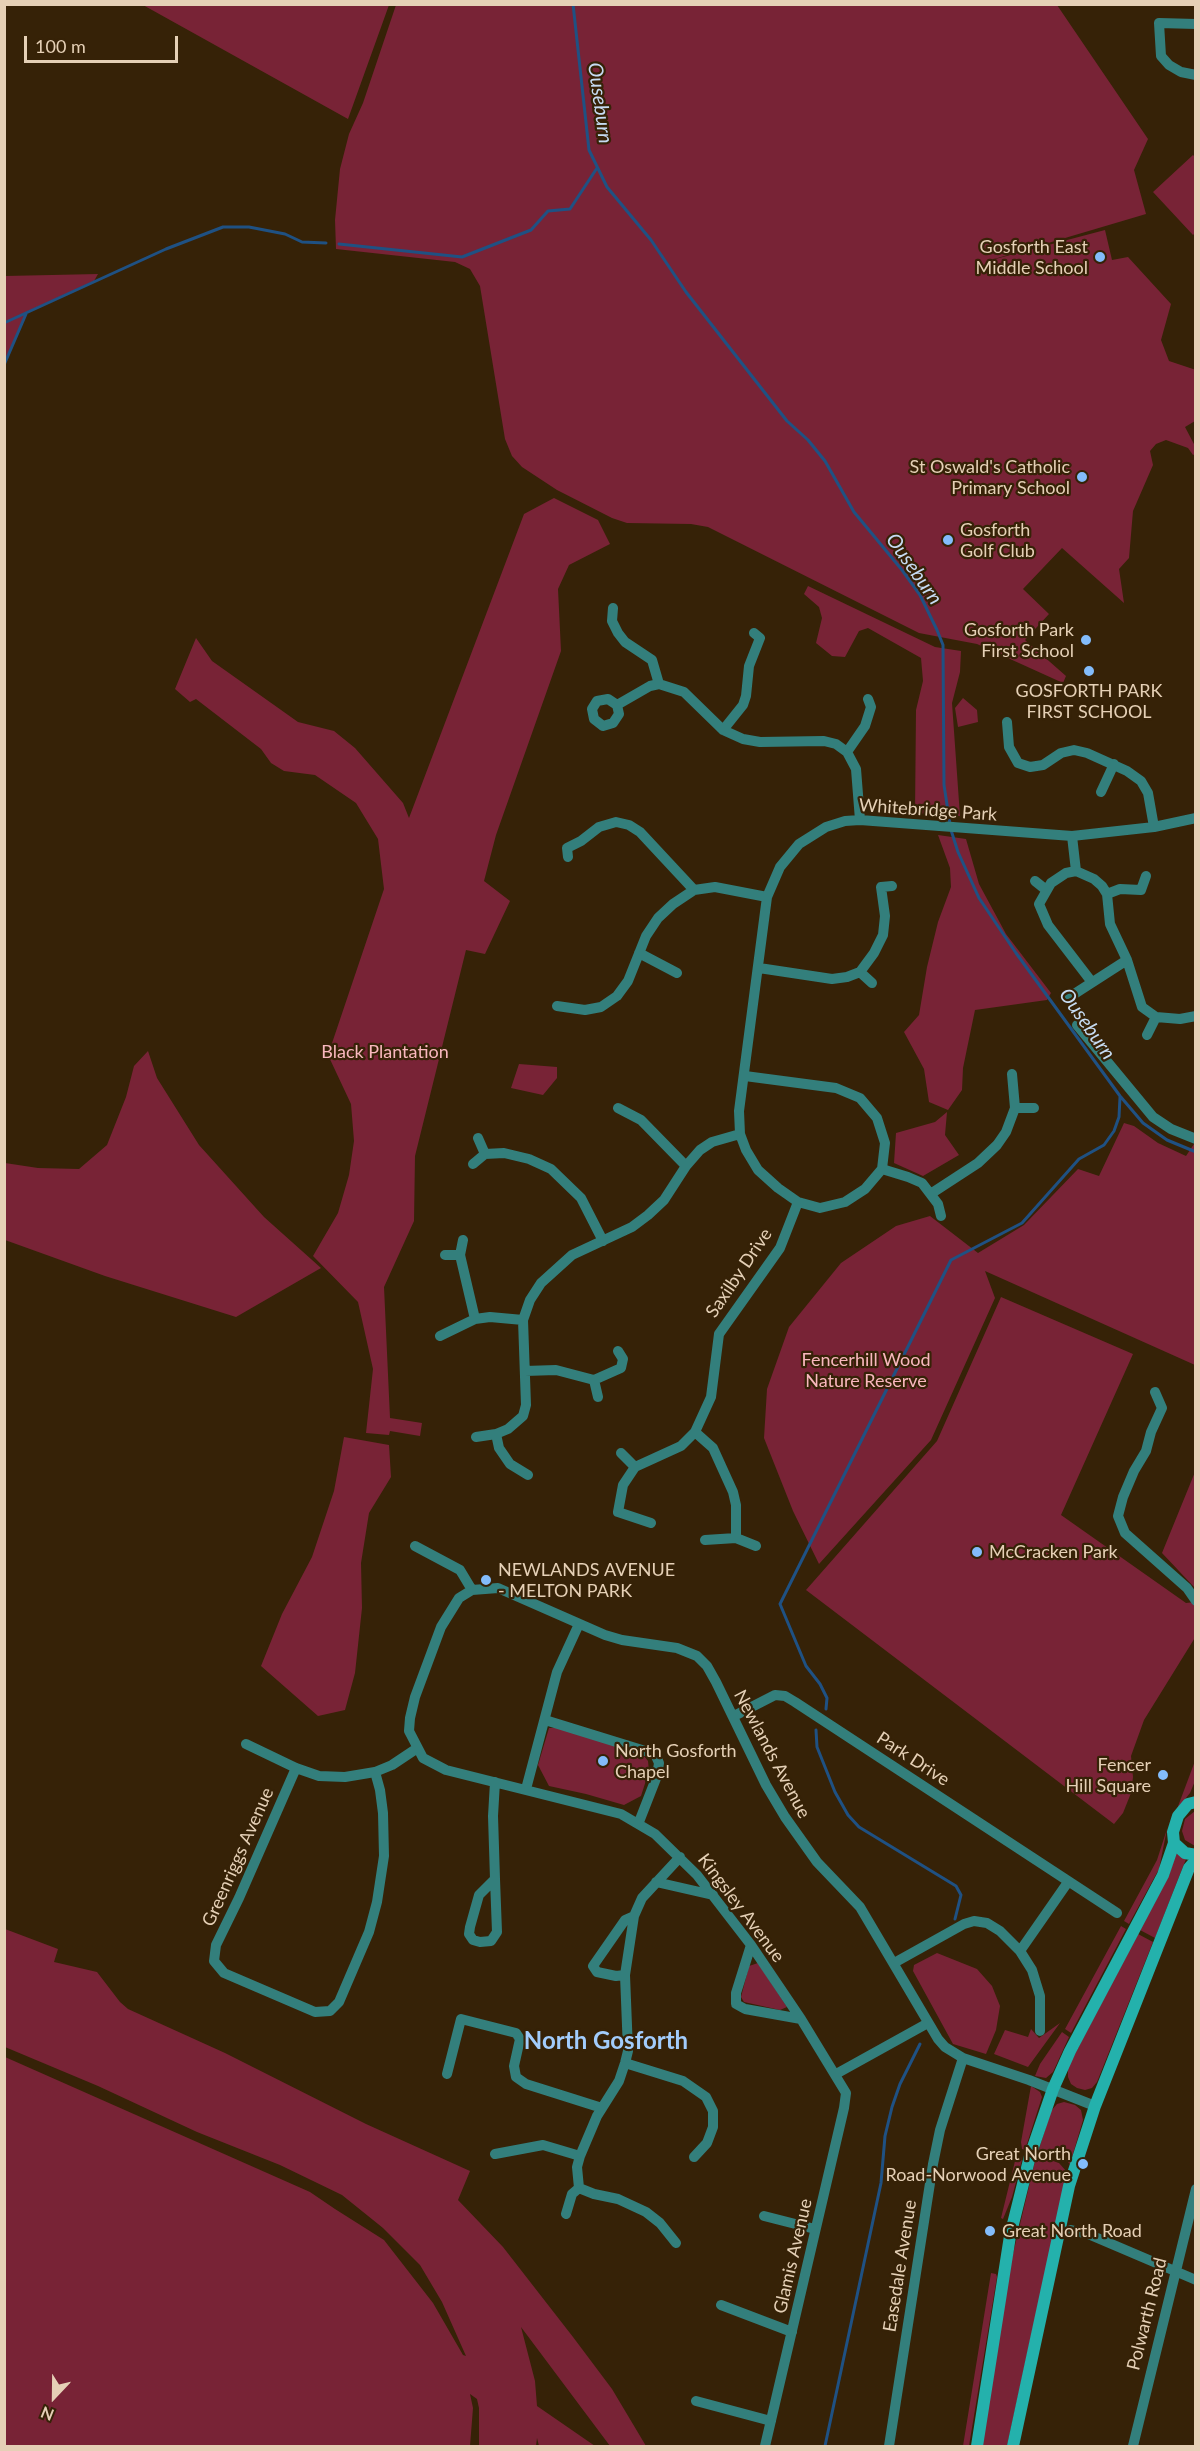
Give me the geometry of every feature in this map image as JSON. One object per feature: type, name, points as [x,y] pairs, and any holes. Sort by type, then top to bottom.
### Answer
[{"type":"main road","points":[[977,2446],[1011,2236],[1030,2156],[1053,2089],[1070,2051],[1163,1875],[1174,1843],[1173,1832],[1178,1816],[1185,1806],[1194,1800]]},
{"type":"main road","points":[[1174,1843],[1185,1853],[1196,1855]]},
{"type":"main road","points":[[1013,2446],[1069,2186],[1095,2106],[1188,1868],[1196,1860]]},
{"type":"street","points":[[1196,24],[1159,23],[1161,56],[1169,65],[1181,72],[1196,75]]},
{"type":"street","points":[[613,608],[612,621],[618,633],[625,642],[652,660],[659,684]]},
{"type":"street","points":[[723,730],[746,696],[751,656],[760,636]]},
{"type":"street","points":[[617,705],[650,686],[659,684],[684,692],[723,730],[743,740],[824,741],[836,744],[848,752],[856,769],[860,820]]},
{"type":"street","points":[[848,752],[865,726],[871,706],[868,699]]},
{"type":"street","points":[[1007,722],[1009,747],[1018,763],[1030,767],[1043,765],[1061,753],[1074,750],[1114,764],[1141,781],[1148,793],[1154,827]]},
{"type":"street","points":[[1101,792],[1114,764]]},
{"type":"street","name":"Whitebridge Park","points":[[745,1076],[767,897],[780,867],[799,844],[826,827],[845,821],[860,820],[1072,836],[1154,827],[1196,818]]},
{"type":"street","points":[[566,848],[599,827],[616,822],[628,825],[640,832],[694,890]]},
{"type":"street","points":[[1072,836],[1076,871]]},
{"type":"street","points":[[1091,981],[1048,925],[1039,904],[1045,890],[1057,877],[1076,871],[1094,879],[1107,894],[1110,924],[1127,960],[1142,1007],[1156,1017],[1180,1019],[1196,1016]]},
{"type":"street","points":[[1107,894],[1120,889],[1144,893],[1146,876]]},
{"type":"street","points":[[1035,881],[1045,890]]},
{"type":"street","points":[[759,968],[832,979],[860,972],[874,953],[883,935],[885,916],[883,886]]},
{"type":"street","points":[[562,1003],[585,1010],[601,1008],[617,996],[646,936],[658,918],[673,904],[694,890],[715,887],[767,897]]},
{"type":"street","points":[[639,953],[677,973]]},
{"type":"street","points":[[1068,998],[1091,981],[1127,960]]},
{"type":"street","points":[[860,972],[872,983]]},
{"type":"street","points":[[1147,1035],[1156,1017]]},
{"type":"street","points":[[1077,1025],[1153,1117],[1171,1129],[1196,1138]]},
{"type":"street","points":[[932,1193],[978,1163],[998,1145],[1006,1132],[1015,1108],[1012,1074]]},
{"type":"street","points":[[745,1076],[836,1088],[860,1098],[877,1118],[885,1143],[882,1169],[866,1189],[845,1202],[820,1208],[798,1202],[758,1170],[740,1134],[739,1111],[745,1076]]},
{"type":"street","points":[[618,1108],[641,1120],[686,1166]]},
{"type":"street","points":[[1015,1108],[1034,1108]]},
{"type":"street","points":[[476,1437],[496,1434],[516,1424],[523,1416],[526,1394],[523,1320],[530,1300],[540,1283],[572,1255],[632,1227],[648,1215],[663,1200],[700,1150],[712,1142],[740,1134]]},
{"type":"street","points":[[478,1138],[485,1154]]},
{"type":"street","points":[[473,1164],[485,1154],[504,1153],[529,1159],[551,1169],[581,1198],[603,1241]]},
{"type":"street","points":[[882,1169],[922,1184],[932,1193],[941,1216]]},
{"type":"street","name":"Saxilby Drive","points":[[695,1432],[711,1397],[719,1334],[780,1248],[798,1202]]},
{"type":"street","points":[[463,1240],[460,1255],[475,1319]]},
{"type":"street","points":[[445,1255],[460,1255]]},
{"type":"street","points":[[440,1336],[475,1319],[490,1317],[523,1320]]},
{"type":"street","points":[[525,1371],[556,1370],[594,1380],[621,1368],[623,1359],[618,1351]]},
{"type":"street","points":[[594,1380],[598,1396]]},
{"type":"street","points":[[1155,1392],[1162,1408],[1146,1451],[1123,1497],[1118,1516],[1125,1533],[1187,1588],[1196,1601]]},
{"type":"street","points":[[1162,1408],[1174,1410]]},
{"type":"street","points":[[651,1523],[618,1512],[623,1485],[635,1467],[681,1446],[695,1432],[712,1448],[733,1492],[736,1505],[736,1538]]},
{"type":"street","points":[[496,1434],[500,1448],[510,1464],[528,1475]]},
{"type":"street","points":[[621,1453],[635,1467]]},
{"type":"street","points":[[705,1540],[736,1538],[756,1546]]},
{"type":"street","points":[[246,1744],[296,1768],[319,1776],[345,1777],[375,1772],[416,1749],[409,1731],[415,1697],[450,1609],[459,1598],[472,1590],[460,1570],[415,1546]]},
{"type":"street","name":"Newlands Avenue","points":[[472,1590],[498,1588],[579,1624],[622,1640],[677,1648],[697,1656],[707,1666],[734,1716],[766,1785],[799,1840],[860,1907],[928,2023],[945,2047],[963,2058],[1095,2106]]},
{"type":"street","points":[[526,1789],[557,1672],[579,1624]]},
{"type":"street","name":"Park Drive","points":[[734,1716],[775,1695],[785,1696],[1117,1912]]},
{"type":"street","points":[[545,1720],[655,1754],[659,1763],[657,1776],[639,1822]]},
{"type":"street","name":"Kingsley Avenue","points":[[416,1749],[423,1758],[440,1767],[606,1809],[639,1822],[680,1857],[714,1895],[801,2019],[836,2074]]},
{"type":"street","name":"Greenriggs Avenue","points":[[296,1768],[239,1899],[216,1945],[214,1961],[224,1973],[315,2012],[330,2011],[339,2002],[369,1932],[377,1902],[384,1845],[381,1790],[375,1772]]},
{"type":"street","points":[[495,1782],[493,1816],[497,1932],[491,1941],[473,1940],[469,1934],[479,1896],[495,1879]]},
{"type":"street","points":[[579,2187],[577,2167],[580,2156],[602,2108],[619,2081],[628,2051],[625,2021],[625,1975],[634,1916],[642,1898],[680,1857]]},
{"type":"street","points":[[656,1882],[714,1895]]},
{"type":"street","points":[[1020,1951],[1068,1882]]},
{"type":"street","points":[[625,1975],[616,1976],[597,1972],[593,1966],[625,1920],[634,1916]]},
{"type":"street","points":[[894,1963],[964,1924],[974,1921],[987,1923],[1000,1931],[1020,1951],[1032,1970],[1040,1996],[1040,2031]]},
{"type":"street","points":[[751,1946],[736,1993],[736,2004],[745,2008],[801,2019]]},
{"type":"street","points":[[447,2074],[460,2019],[516,2033],[520,2039],[514,2066],[516,2077],[526,2084],[602,2108]]},
{"type":"street","points":[[836,2074],[928,2023]]},
{"type":"street","name":"Easedale Avenue","points":[[888,2446],[933,2164],[940,2130],[963,2058]]},
{"type":"street","points":[[625,2063],[683,2081],[706,2097],[713,2111],[713,2127],[707,2143],[694,2157]]},
{"type":"street","name":"Glamis Avenue","points":[[765,2446],[844,2108],[846,2093],[836,2074]]},
{"type":"street","points":[[495,2154],[543,2145],[580,2156]]},
{"type":"street","points":[[566,2214],[572,2194],[579,2187]]},
{"type":"street","points":[[579,2187],[594,2194],[618,2199],[646,2212],[660,2223],[676,2243]]},
{"type":"street","name":"Polwarth Road","points":[[1133,2446],[1196,2189]]},
{"type":"street","points":[[764,2217],[815,2229]]},
{"type":"street","points":[[1071,2230],[1088,2234],[1196,2280]]},
{"type":"street","points":[[721,2305],[792,2332]]},
{"type":"street","points":[[696,2401],[771,2421]]},
{"type":"green space","points":[[143,5],[389,5],[348,119]]},
{"type":"green space","name":"Gosforth Golf Club","points":[[396,5],[1057,5],[1148,139],[1134,170],[1146,214],[984,262],[1105,230],[1112,260],[1128,257],[1171,304],[1161,340],[1169,361],[1196,370],[1195,421],[1185,427],[1195,446],[1195,454],[1193,455],[1188,448],[1166,440],[1156,444],[1150,451],[1153,465],[1133,511],[1129,558],[1119,569],[1124,603],[1062,548],[1023,589],[1049,614],[1025,640],[1066,676],[1063,683],[977,644],[919,633],[708,527],[691,524],[627,523],[612,518],[557,490],[522,467],[512,456],[505,439],[480,286],[470,269],[455,262],[336,249],[335,220],[340,169],[349,134],[363,103]]},
{"type":"green space","points":[[1193,155],[1196,158],[1196,232],[1193,235],[1153,192]]},
{"type":"green space","points":[[98,274],[94,281],[26,312],[5,365],[5,276]]},
{"type":"green space","name":"Black Plantation","points":[[554,498],[598,520],[610,544],[569,565],[558,589],[561,651],[496,835],[484,881],[510,901],[485,954],[466,950],[415,1156],[414,1221],[384,1287],[390,1418],[422,1423],[420,1436],[390,1431],[389,1435],[366,1433],[373,1369],[358,1302],[313,1256],[338,1213],[349,1175],[354,1141],[351,1104],[328,1055],[384,889],[378,839],[356,803],[315,775],[284,771],[271,763],[261,749],[196,699],[190,702],[175,689],[196,638],[212,661],[298,722],[334,731],[355,748],[403,803],[409,818],[524,514]]},
{"type":"green space","points":[[808,586],[935,647],[961,651],[960,672],[952,703],[960,816],[915,813],[916,710],[923,681],[921,658],[868,628],[859,631],[845,657],[832,656],[816,643],[822,618],[819,607],[804,594]]},
{"type":"green space","points":[[963,698],[977,710],[978,722],[958,727],[955,708]]},
{"type":"green space","points":[[938,835],[966,839],[979,884],[1006,934],[1051,993],[1047,1000],[975,1010],[963,1068],[962,1090],[948,1110],[929,1102],[924,1069],[904,1032],[919,1015],[938,922],[951,887],[950,868]]},
{"type":"green space","points":[[148,1051],[157,1078],[199,1145],[264,1217],[321,1268],[236,1317],[105,1276],[5,1240],[5,1163],[38,1168],[79,1169],[107,1145],[126,1097],[134,1066]]},
{"type":"green space","points":[[519,1064],[557,1067],[557,1078],[543,1095],[511,1088]]},
{"type":"green space","points":[[947,1112],[945,1135],[959,1155],[923,1176],[894,1163],[896,1133],[935,1122]]},
{"type":"green space","name":"Fencerhill Wood Nature Reserve","points":[[1124,1123],[1134,1126],[1158,1143],[1186,1156],[1195,1145],[1195,1365],[985,1271],[995,1298],[931,1440],[819,1564],[793,1511],[764,1438],[767,1389],[789,1327],[841,1263],[896,1226],[930,1216],[978,1253],[1024,1225],[1078,1169],[1099,1176]]},
{"type":"green space","name":"McCracken Park","points":[[1001,1297],[1133,1354],[1061,1515],[1186,1603],[1195,1602],[1196,1636],[1144,1720],[1131,1756],[1133,1777],[1131,1793],[1123,1813],[1114,1824],[806,1590],[937,1441]]},
{"type":"green space","points":[[344,1437],[389,1445],[391,1477],[369,1513],[361,1563],[362,1608],[355,1673],[345,1710],[318,1716],[261,1666],[282,1614],[312,1557],[334,1491]]},
{"type":"green space","points":[[1195,1472],[1196,1588],[1162,1553]]},
{"type":"green space","points":[[549,1728],[561,1728],[640,1751],[648,1761],[649,1771],[641,1796],[624,1805],[549,1786],[538,1765]]},
{"type":"green space","points":[[1195,1761],[1195,1781],[1190,1793],[1177,1809]]},
{"type":"green space","points":[[1195,1811],[1196,1846],[1185,1840],[1182,1831],[1185,1819]]},
{"type":"green space","points":[[1167,1829],[1159,1869],[1129,1924],[1124,1921],[1157,1860]]},
{"type":"green space","points":[[1176,1853],[1186,1859],[1155,1938],[1140,1930],[1169,1875]]},
{"type":"green space","points":[[1121,1926],[1126,1929],[1071,2033],[1065,2029]]},
{"type":"green space","points":[[5,1929],[58,1949],[54,1962],[97,1972],[128,2009],[225,2053],[366,2124],[470,2171],[458,2200],[503,2247],[573,2337],[612,2389],[646,2446],[610,2446],[521,2327],[535,2381],[537,2406],[595,2446],[539,2446],[537,2438],[536,2446],[479,2446],[479,2408],[477,2399],[470,2394],[473,2408],[470,2446],[5,2446],[5,2057],[310,2192],[384,2240],[433,2303],[463,2355],[466,2356],[442,2302],[420,2265],[383,2228],[342,2195],[280,2165],[197,2132],[98,2086],[5,2047]]},
{"type":"green space","points":[[1138,1934],[1153,1942],[1097,2082],[1092,2088],[1085,2090],[1077,2088],[1071,2084],[1068,2077],[1068,2067]]},
{"type":"green space","points":[[937,1953],[977,1969],[992,1986],[1000,2006],[996,2030],[986,2054],[953,2044],[913,1971],[914,1965]]},
{"type":"green space","points":[[758,1963],[787,2007],[780,2010],[744,2002],[741,1997],[749,1966]]},
{"type":"green space","points":[[1060,2023],[1028,2067],[994,2054],[1005,2030],[1028,2037],[1031,2029],[1039,2038]]},
{"type":"green space","points":[[1062,2032],[1069,2037],[1053,2072],[1046,2078],[1035,2076],[1040,2064]]},
{"type":"green space","points":[[1031,2086],[1040,2092],[1042,2097],[1025,2150],[1022,2149],[1021,2142]]},
{"type":"green space","points":[[1064,2102],[1075,2105],[1081,2110],[1083,2120],[1070,2164],[1061,2156],[1038,2152],[1051,2111],[1057,2104]]},
{"type":"green space","points":[[1016,2157],[1021,2157],[1022,2160],[1012,2197],[1003,2219],[1001,2218]]},
{"type":"green space","points":[[1047,2159],[1059,2163],[1067,2172],[1007,2446],[981,2446],[1012,2258],[1035,2161]]},
{"type":"green space","points":[[991,2273],[996,2274],[997,2277],[969,2446],[963,2446]]},
{"type":"waterway","name":"Ouseburn","points":[[573,4],[589,150],[607,187],[651,240],[686,292],[787,421],[808,440],[825,461],[854,512],[920,595],[937,630],[943,645],[944,785],[950,824]]},
{"type":"waterway","points":[[339,244],[462,257],[531,230],[548,211],[570,209],[597,168]]},
{"type":"waterway","points":[[4,323],[166,249],[223,227],[249,227],[285,234],[302,242],[326,243]]},
{"type":"waterway","points":[[4,365],[26,314]]},
{"type":"waterway","name":"Ouseburn","points":[[951,830],[958,852],[979,898],[1120,1096],[1143,1123],[1167,1140],[1196,1152]]},
{"type":"waterway","points":[[826,1709],[827,1698],[820,1684],[806,1666],[780,1604],[951,1260],[1022,1223],[1079,1159],[1104,1145],[1114,1131],[1119,1117],[1120,1097]]},
{"type":"waterway","points":[[816,1730],[817,1747],[835,1792],[848,1815],[859,1827],[956,1886],[961,1895],[955,1919]]},
{"type":"waterway","points":[[825,2446],[881,2183],[885,2136],[900,2084],[920,2044]]},
{"type":"place","name":"Gosforth East Middle School","points":[[1100,257]]},
{"type":"place","name":"St Oswald's Catholic Primary School","points":[[1082,477]]},
{"type":"place","name":"Gosforth Golf Club","points":[[948,540]]},
{"type":"place","name":"Gosforth Park First School","points":[[1086,640]]},
{"type":"place","name":"GOSFORTH PARK FIRST SCHOOL","points":[[1089,671]]},
{"type":"place","name":"McCracken Park","points":[[977,1552]]},
{"type":"place","name":"NEWLANDS AVENUE - MELTON PARK","points":[[486,1580]]},
{"type":"place","name":"North Gosforth Chapel","points":[[603,1761]]},
{"type":"place","name":"Fencer Hill Square","points":[[1163,1775]]},
{"type":"place","name":"Great North Road-Norwood Avenue","points":[[1083,2164]]},
{"type":"place","name":"Great North Road","points":[[990,2231]]},
{"type":"district","name":"North Gosforth","points":[[606,2041]]}]
